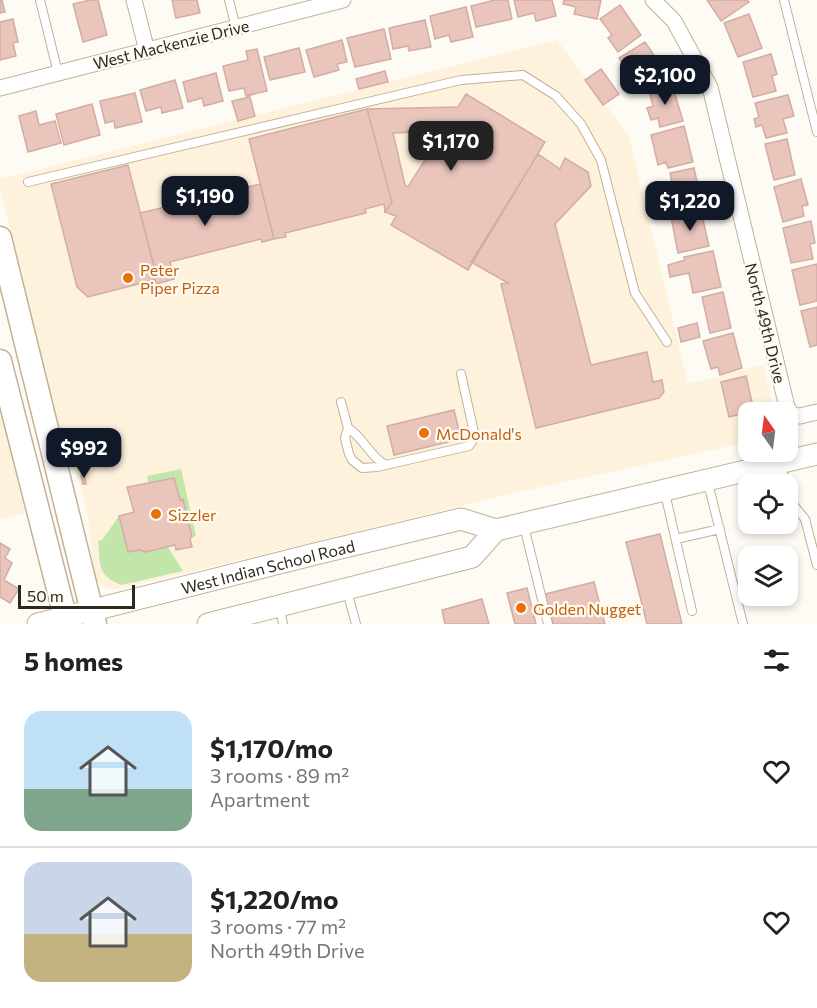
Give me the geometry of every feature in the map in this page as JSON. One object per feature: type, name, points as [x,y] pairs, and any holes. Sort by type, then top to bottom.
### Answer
[{"type":"main road","points":[[0,238],[93,617]]},
{"type":"main road","points":[[0,361],[66,621]]},
{"type":"main road","name":"West Indian School Road","points":[[39,624],[93,617],[461,519],[496,530],[817,454]]},
{"type":"main road","points":[[208,624],[281,615],[347,589],[472,558],[496,530]]},
{"type":"street","points":[[134,0],[147,51]]},
{"type":"street","name":"West Mackenzie Drive","points":[[0,88],[236,28],[326,2],[343,0]]},
{"type":"street","name":"North 49th Drive","points":[[654,0],[674,21],[710,87],[787,407],[791,415],[800,416],[817,412]]},
{"type":"lane","points":[[40,0],[58,73]]},
{"type":"lane","points":[[229,0],[236,28]]},
{"type":"lane","points":[[784,0],[817,132]]},
{"type":"lane","points":[[28,182],[461,80],[523,75],[556,96],[581,124],[602,160],[635,293],[667,342]]},
{"type":"lane","points":[[341,402],[348,428],[345,438],[352,460],[362,468],[377,467],[452,450],[469,446],[475,437],[461,374]]},
{"type":"lane","points":[[348,428],[355,432],[376,459],[384,464]]},
{"type":"lane","points":[[780,463],[783,474]]},
{"type":"lane","points":[[707,479],[743,624]]},
{"type":"lane","points":[[664,489],[692,611]]},
{"type":"lane","points":[[798,511],[804,519],[817,565]]},
{"type":"lane","points":[[523,524],[548,624]]},
{"type":"lane","points":[[676,539],[720,529]]},
{"type":"lane","points":[[347,589],[356,624]]},
{"type":"shaded area","points":[[557,40],[629,136],[688,384],[763,365],[772,402],[738,402],[738,444],[514,493],[123,588],[104,587],[97,581],[94,574],[88,518],[78,476],[63,446],[0,189],[0,179]]},
{"type":"shaded area","points":[[0,409],[25,513],[0,519]]},
{"type":"green space","points":[[181,469],[196,536],[192,537],[183,500],[149,485],[147,476]]},
{"type":"green space","points":[[119,516],[128,552],[140,550],[146,552],[168,547],[183,571],[121,585],[108,577],[101,568],[98,541],[102,540]]},
{"type":"building","points":[[0,0],[2,0],[5,12],[0,13]]},
{"type":"building","points":[[98,0],[107,35],[83,42],[73,4]]},
{"type":"building","points":[[172,0],[197,0],[200,13],[176,18]]},
{"type":"building","points":[[495,0],[508,0],[512,19],[476,27],[471,6]]},
{"type":"building","points":[[514,0],[552,0],[556,16],[536,21],[534,13],[518,17]]},
{"type":"building","points":[[564,0],[601,0],[597,19],[574,14],[576,7],[563,4]]},
{"type":"building","points":[[707,0],[747,0],[749,2],[721,21]]},
{"type":"building","points":[[620,5],[641,35],[618,52],[608,38],[612,35],[600,19]]},
{"type":"building","points":[[466,7],[473,37],[451,42],[449,35],[435,39],[430,16]]},
{"type":"building","points":[[749,14],[762,48],[738,57],[724,23]]},
{"type":"building","points":[[13,19],[18,42],[13,43],[16,56],[0,60],[0,22]]},
{"type":"building","points":[[425,20],[431,47],[409,51],[408,46],[393,49],[389,28]]},
{"type":"building","points":[[384,29],[391,59],[355,67],[347,38]]},
{"type":"building","points":[[342,40],[347,62],[337,64],[339,70],[314,77],[306,50]]},
{"type":"building","points":[[645,42],[666,73],[640,90],[619,58]]},
{"type":"building","points":[[299,48],[305,72],[270,80],[264,57]]},
{"type":"building","points":[[257,49],[267,91],[246,96],[244,88],[229,91],[223,66],[248,60],[246,51]]},
{"type":"building","points":[[771,54],[777,74],[772,76],[776,91],[753,97],[743,62]]},
{"type":"building","points":[[601,69],[619,94],[603,105],[585,80]]},
{"type":"building","points":[[385,71],[388,82],[359,89],[356,79]]},
{"type":"building","points":[[216,73],[223,101],[204,106],[202,98],[188,102],[183,82]]},
{"type":"building","points":[[175,80],[183,108],[162,113],[161,107],[146,111],[140,90]]},
{"type":"building","points":[[672,84],[683,121],[660,127],[658,118],[651,120],[647,108],[653,106],[649,91]]},
{"type":"building","points":[[135,93],[142,122],[115,128],[114,121],[105,123],[100,101]]},
{"type":"building","points":[[466,94],[545,142],[468,270],[391,225],[396,216],[385,212],[392,202],[367,109],[458,107]],"holes":[[[443,131],[408,187],[405,185],[393,133]]]},
{"type":"building","points":[[788,95],[794,116],[783,119],[787,133],[766,138],[762,125],[756,127],[754,119],[759,117],[755,103]]},
{"type":"building","points":[[250,97],[255,116],[238,121],[232,101]]},
{"type":"building","points":[[92,104],[100,135],[64,145],[56,114]]},
{"type":"building","points":[[367,109],[392,202],[385,212],[384,204],[365,209],[366,213],[285,233],[286,237],[274,239],[249,139]]},
{"type":"building","points":[[36,111],[39,125],[55,121],[61,143],[28,152],[19,116]]},
{"type":"building","points":[[684,126],[693,162],[668,168],[666,162],[658,165],[651,135]]},
{"type":"building","points":[[787,139],[795,175],[774,180],[765,144]]},
{"type":"building","points":[[538,154],[560,169],[565,158],[588,172],[591,186],[555,224],[591,365],[647,352],[653,382],[662,380],[664,392],[659,398],[536,428],[501,284],[508,283],[471,262]]},
{"type":"building","points":[[128,165],[154,266],[151,267],[154,280],[88,297],[77,287],[51,184]]},
{"type":"building","points":[[694,168],[702,204],[679,209],[677,201],[671,202],[668,188],[673,187],[670,173]]},
{"type":"building","points":[[801,179],[808,205],[802,206],[804,216],[783,222],[774,187]]},
{"type":"building","points":[[260,184],[274,239],[262,242],[261,239],[170,262],[174,279],[156,284],[151,267],[154,266],[140,213]]},
{"type":"building","points":[[701,211],[709,246],[678,253],[671,217]]},
{"type":"building","points":[[811,221],[815,243],[810,244],[813,259],[791,263],[783,228]]},
{"type":"building","points":[[713,251],[721,287],[693,293],[689,273],[670,277],[668,265],[685,260],[684,257]]},
{"type":"building","points":[[817,264],[817,301],[800,305],[792,270]]},
{"type":"building","points":[[723,292],[731,328],[710,333],[702,297]]},
{"type":"building","points":[[817,307],[817,345],[810,347],[801,311]]},
{"type":"building","points":[[697,323],[700,337],[681,342],[678,328]]},
{"type":"building","points":[[733,333],[742,368],[720,375],[718,367],[711,369],[703,341]]},
{"type":"building","points":[[746,376],[752,402],[738,402],[738,415],[729,417],[721,382]]},
{"type":"building","name":"McDonald's","points":[[454,410],[461,439],[394,455],[387,426]]},
{"type":"building","points":[[84,474],[86,484],[83,484],[81,475]]},
{"type":"building","name":"Sizzler","points":[[174,478],[180,500],[183,499],[192,537],[190,539],[192,547],[176,550],[175,545],[146,552],[140,550],[128,552],[119,516],[134,512],[127,487]]},
{"type":"building","points":[[660,534],[682,624],[647,624],[626,542]]},
{"type":"building","points":[[0,543],[10,549],[5,558],[12,563],[4,580],[19,589],[10,603],[0,597]]},
{"type":"building","points":[[594,582],[605,624],[553,624],[545,594]]},
{"type":"building","name":"Golden Nugget","points":[[527,588],[536,624],[515,624],[507,593]]},
{"type":"building","points":[[482,599],[489,624],[445,624],[442,610]]},
{"type":"place","name":"Peter Piper Pizza","points":[[128,278]]},
{"type":"place","name":"McDonald's","points":[[424,433]]},
{"type":"place","name":"Sizzler","points":[[156,514]]},
{"type":"place","name":"Golden Nugget","points":[[521,608]]}]
